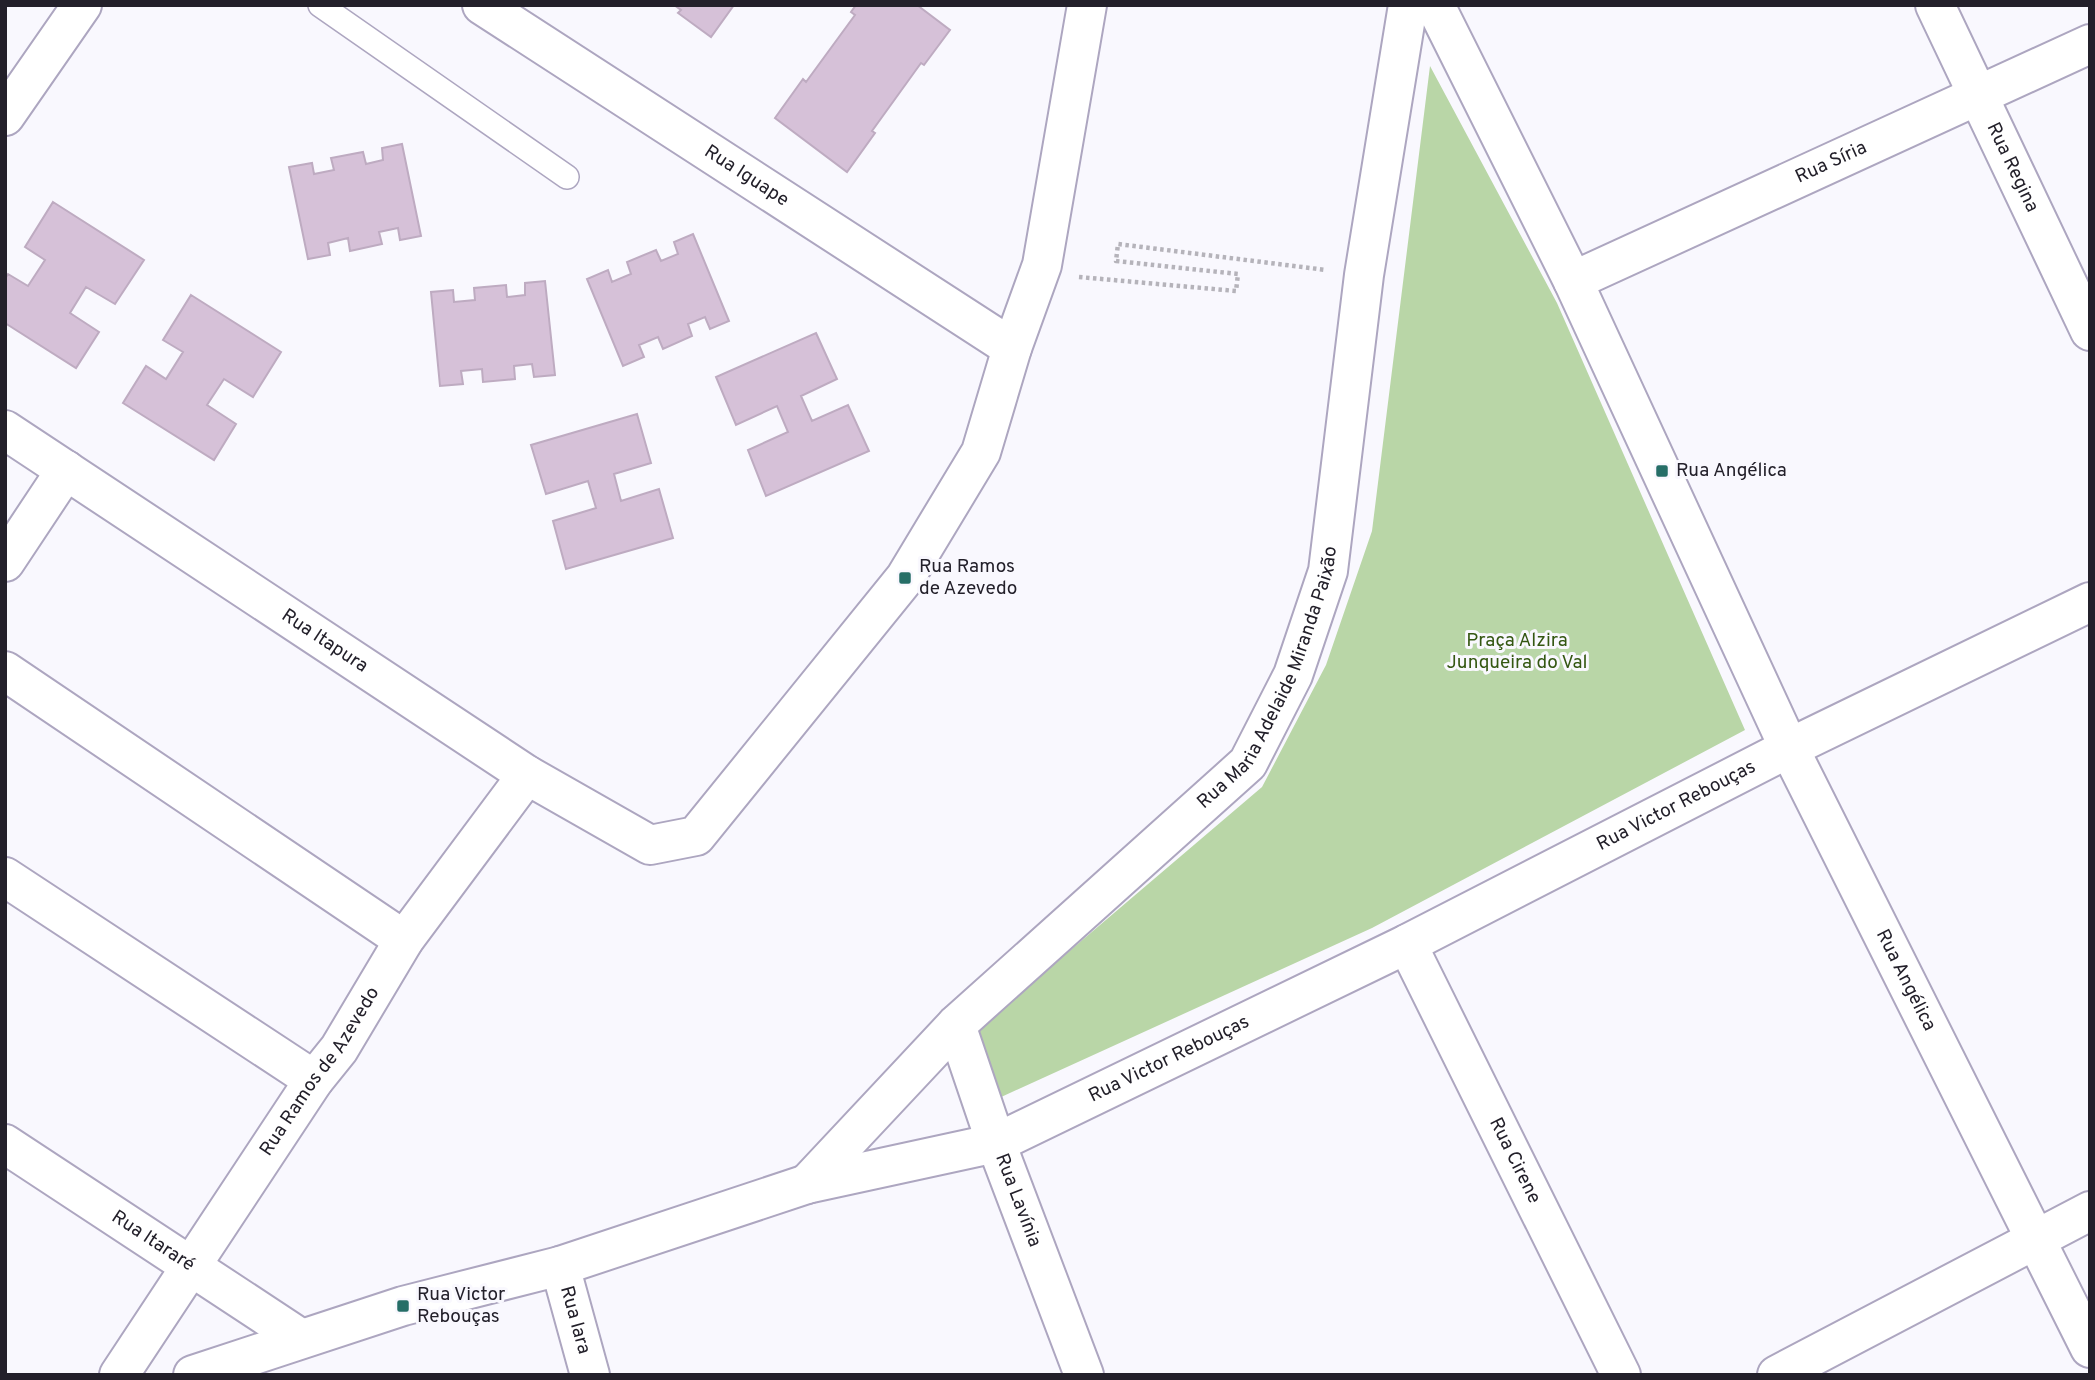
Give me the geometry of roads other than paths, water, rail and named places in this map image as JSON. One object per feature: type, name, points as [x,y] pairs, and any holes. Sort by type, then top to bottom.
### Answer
[{"type":"street","points":[[5,116],[82,5]]},
{"type":"street","name":"Rua Iguape","points":[[482,5],[1012,348]]},
{"type":"street","points":[[1012,348],[1042,265],[1087,5]]},
{"type":"street","name":"Rua Maria Adelaide Miranda Paixão","points":[[807,1184],[956,1025],[1248,764],[1293,675],[1328,571],[1364,275],[1408,5]]},
{"type":"street","name":"Rua Angélica","points":[[1436,5],[1573,281],[1790,748],[2090,1348]]},
{"type":"street","name":"Rua Regina","points":[[1935,5],[2090,331]]},
{"type":"street","name":"Rua Síria","points":[[1573,281],[2090,44]]},
{"type":"street","name":"Rua Itapura","points":[[5,430],[527,775],[650,845],[696,836],[905,578],[981,452],[1012,348]]},
{"type":"street","points":[[5,562],[66,470]]},
{"type":"street","name":"Rua Victor Rebouças","points":[[193,1375],[403,1306],[560,1266],[807,1184],[996,1143],[1407,944],[1790,748],[2090,602]]},
{"type":"street","points":[[5,671],[404,940]]},
{"type":"street","name":"Rua Ramos de Azevedo","points":[[119,1375],[314,1080],[339,1049],[404,940],[527,775]]},
{"type":"street","points":[[5,877],[314,1080]]},
{"type":"street","name":"Rua Cirene","points":[[1407,944],[1621,1375]]},
{"type":"street","name":"Rua Lavínia","points":[[956,1025],[996,1143],[1084,1375]]},
{"type":"street","name":"Rua Itararé","points":[[5,1144],[300,1338]]},
{"type":"street","points":[[1777,1375],[2090,1211]]},
{"type":"street","name":"Rua Iara","points":[[560,1266],[590,1375]]},
{"type":"lane","points":[[320,5],[567,177]]},
{"type":"place","name":"Rua Angélica","points":[[1662,471]]},
{"type":"place","name":"Rua Ramos de Azevedo","points":[[905,578]]},
{"type":"place","name":"Rua Victor Rebouças","points":[[403,1306]]},
{"type":"park label","name":"Praça Alzira Junqueira do Val","points":[[1517,652]]}]
